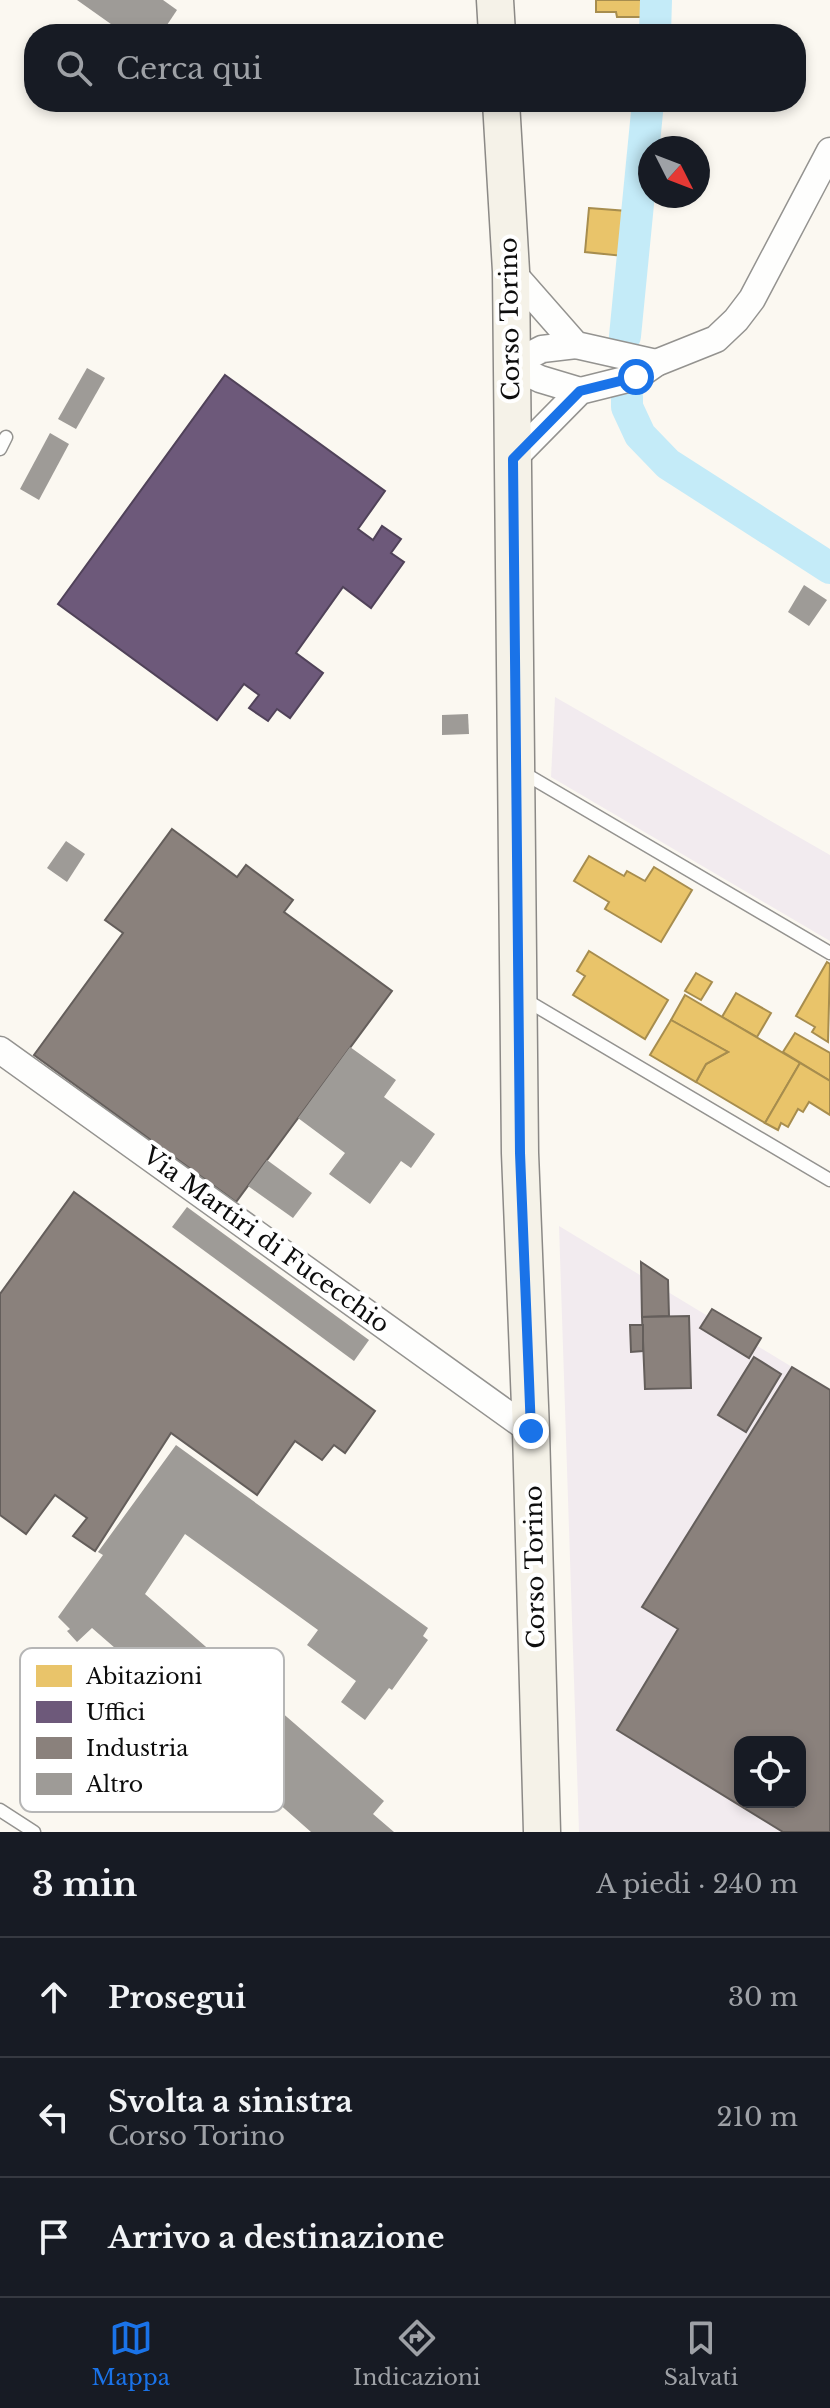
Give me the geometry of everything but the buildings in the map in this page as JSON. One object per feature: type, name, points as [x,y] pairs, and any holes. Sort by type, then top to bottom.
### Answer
[{"type":"main road","points":[[495,0],[496,24]]},
{"type":"main road","name":"Corso Torino","points":[[502,112],[511,271],[520,1153],[542,1832]]},
{"type":"street","points":[[511,365],[540,379],[580,391],[636,377],[656,363],[716,339],[752,299],[830,151]]},
{"type":"street","points":[[511,271],[576,345]]},
{"type":"street","points":[[511,365],[542,349],[576,345],[656,363]]},
{"type":"street","points":[[513,459],[580,391]]},
{"type":"street","name":"Via Martiri di Fucecchio","points":[[0,1050],[531,1431]]},
{"type":"lane","points":[[516,768],[830,953]]},
{"type":"lane","points":[[518,995],[830,1180]]},
{"type":"lane","points":[[0,1810],[34,1832]]},
{"type":"shaded area","points":[[555,697],[830,855],[830,941],[551,777]]},
{"type":"shaded area","points":[[559,1226],[830,1390],[830,1832],[579,1832]]},
{"type":"waterway","points":[[655,24],[656,0]]},
{"type":"waterway","points":[[625,336],[647,112]]},
{"type":"waterway","points":[[627,397],[627,407],[640,435],[668,464],[830,568]]},
{"type":"route","points":[[531,1431],[520,1153],[513,459],[580,391],[636,377]]}]
